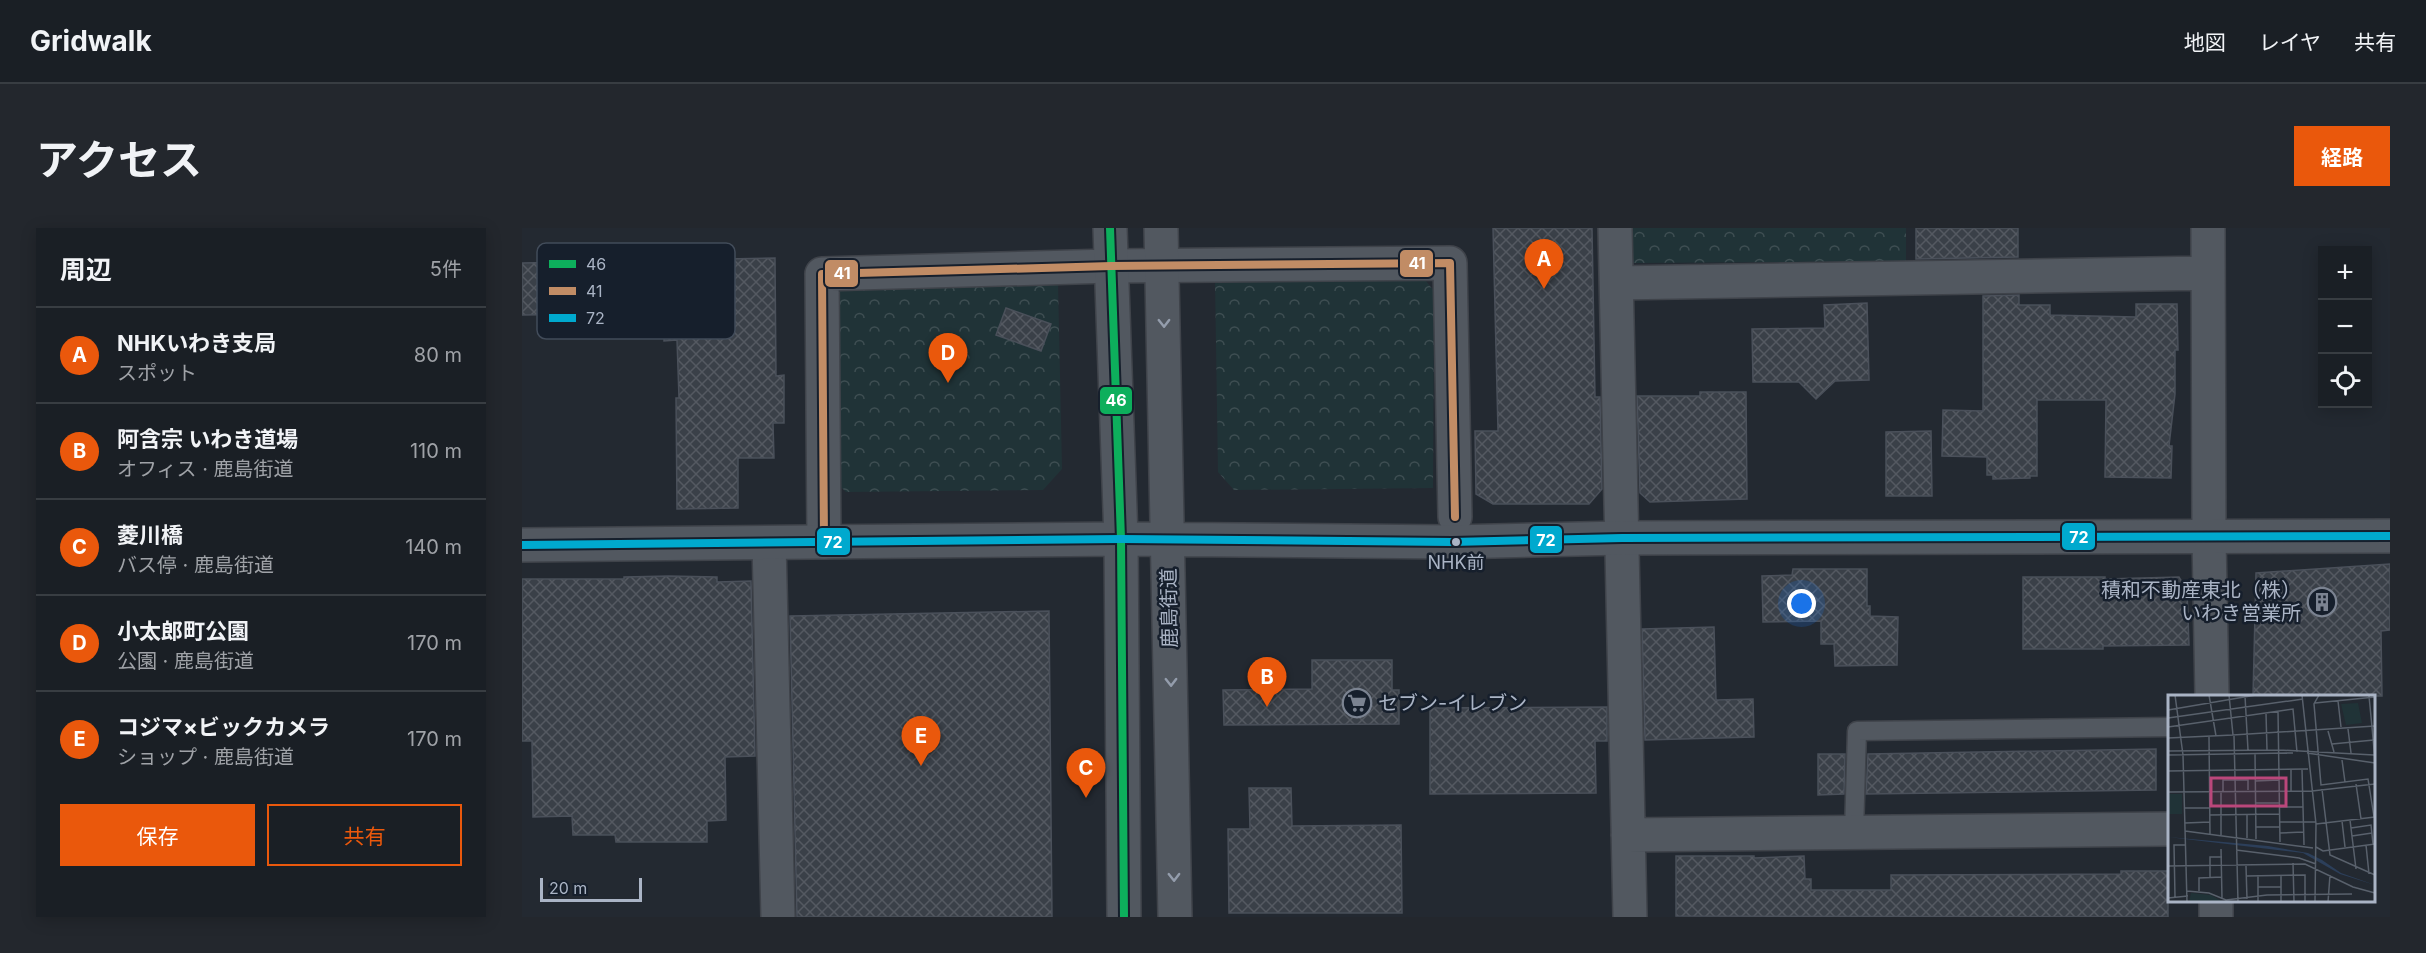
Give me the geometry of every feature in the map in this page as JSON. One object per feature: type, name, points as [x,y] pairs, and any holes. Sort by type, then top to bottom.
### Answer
[{"type":"street","points":[[1110,228],[1121,539],[1125,917]]},
{"type":"street","name":"鹿島街道","points":[[1161,228],[1175,917]]},
{"type":"street","points":[[1615,228],[1629,917]]},
{"type":"street","points":[[2208,228],[2212,695]]},
{"type":"street","points":[[824,542],[822,274],[1163,265],[1450,263],[1455,518]]},
{"type":"street","points":[[1617,283],[2208,273]]},
{"type":"street","points":[[522,545],[1121,539],[1452,542],[1622,538],[2390,536]]},
{"type":"street","points":[[768,543],[778,917]]},
{"type":"street","points":[[1628,835],[2168,829]]},
{"type":"lane","points":[[1854,832],[1857,731],[2168,727]]},
{"type":"green space","points":[[1633,228],[1906,228],[1906,261],[1633,263]]},
{"type":"green space","points":[[1422,276],[1434,291],[1433,488],[1234,490],[1218,472],[1215,279]]},
{"type":"green space","points":[[1058,283],[1062,469],[1043,490],[846,492],[837,483],[834,297],[846,285]]},
{"type":"building","points":[[1493,228],[1592,228],[1595,397],[1600,397],[1602,489],[1589,504],[1493,504],[1476,494],[1475,431],[1498,431]]},
{"type":"building","points":[[1916,228],[2018,228],[2018,257],[1916,259]]},
{"type":"building","points":[[775,258],[776,376],[784,375],[784,423],[773,423],[774,458],[738,458],[738,508],[677,509],[676,398],[679,398],[677,340],[664,341],[664,339],[735,339],[735,259]]},
{"type":"building","points":[[522,263],[537,263],[537,315],[522,315]]},
{"type":"building","points":[[2019,295],[2019,305],[2050,305],[2050,315],[2136,317],[2136,304],[2177,304],[2178,350],[2175,350],[2175,394],[2169,446],[2172,446],[2171,478],[2105,477],[2106,400],[2037,400],[2037,476],[1993,479],[1993,475],[1987,475],[1987,457],[1942,456],[1943,410],[1983,411],[1983,296]]},
{"type":"building","points":[[1867,303],[1869,380],[1835,381],[1816,399],[1799,382],[1753,382],[1752,329],[1825,328],[1824,305]]},
{"type":"building","points":[[1006,308],[1051,324],[1041,351],[996,335]]},
{"type":"building","points":[[1700,392],[1746,392],[1747,499],[1650,502],[1640,493],[1637,396],[1700,396]]},
{"type":"building","points":[[1931,431],[1932,496],[1886,496],[1886,432]]},
{"type":"building","points":[[2390,564],[2390,630],[2381,631],[2382,696],[2253,695],[2256,573]]},
{"type":"building","points":[[1793,569],[1867,569],[1867,606],[1870,606],[1870,616],[1898,617],[1897,665],[1835,666],[1834,644],[1821,644],[1821,621],[1763,622],[1762,576],[1792,575]]},
{"type":"building","points":[[624,577],[717,577],[717,582],[751,581],[755,756],[725,757],[726,820],[707,821],[707,842],[616,842],[615,835],[573,835],[572,816],[533,817],[532,741],[522,741],[522,579],[624,579]]},
{"type":"building","points":[[2023,577],[2105,577],[2105,579],[2179,577],[2187,590],[2189,645],[2103,646],[2103,649],[2023,649]]},
{"type":"building","points":[[1049,611],[1052,917],[797,917],[790,616]]},
{"type":"building","points":[[1714,627],[1716,700],[1753,699],[1754,737],[1645,740],[1642,629]]},
{"type":"building","name":"セブン-イレブン","points":[[1312,660],[1392,660],[1392,690],[1399,690],[1399,724],[1224,725],[1223,690],[1312,689]]},
{"type":"building","points":[[1607,707],[1607,741],[1595,741],[1596,793],[1430,794],[1430,708]]},
{"type":"building","points":[[2156,749],[2156,790],[1866,794],[1868,754]]},
{"type":"building","points":[[1818,754],[1845,754],[1844,794],[1818,795]]},
{"type":"building","points":[[1249,788],[1291,788],[1292,826],[1401,825],[1402,913],[1229,913],[1228,829],[1250,829]]},
{"type":"building","points":[[1676,856],[1754,856],[1754,858],[1804,856],[1805,879],[1811,879],[1811,890],[1891,890],[1891,875],[2121,874],[2121,871],[2168,871],[2168,917],[1676,916]]},
{"type":"transit line","name":"46","points":[[1110,228],[1121,539],[1124,917]]},
{"type":"transit line","name":"41","points":[[824,542],[822,274],[1111,266],[1450,263],[1455,517]]},
{"type":"transit line","name":"72","points":[[522,545],[1121,539],[1452,542],[1622,538],[2390,536]]},
{"type":"place","name":"NHKいわき支局","points":[[1544,289]]},
{"type":"place","name":"小太郎町公園","points":[[948,383]]},
{"type":"place","name":"NHK前","points":[[1456,542]]},
{"type":"place","name":"積和不動産東北（株） いわき営業所","points":[[2322,602]]},
{"type":"place","name":"セブン-イレブン","points":[[1357,703]]},
{"type":"place","name":"阿含宗 いわき道場","points":[[1267,707]]},
{"type":"place","name":"コジマ×ビックカメラ","points":[[921,766]]},
{"type":"place","name":"菱川橋","points":[[1086,798]]}]
